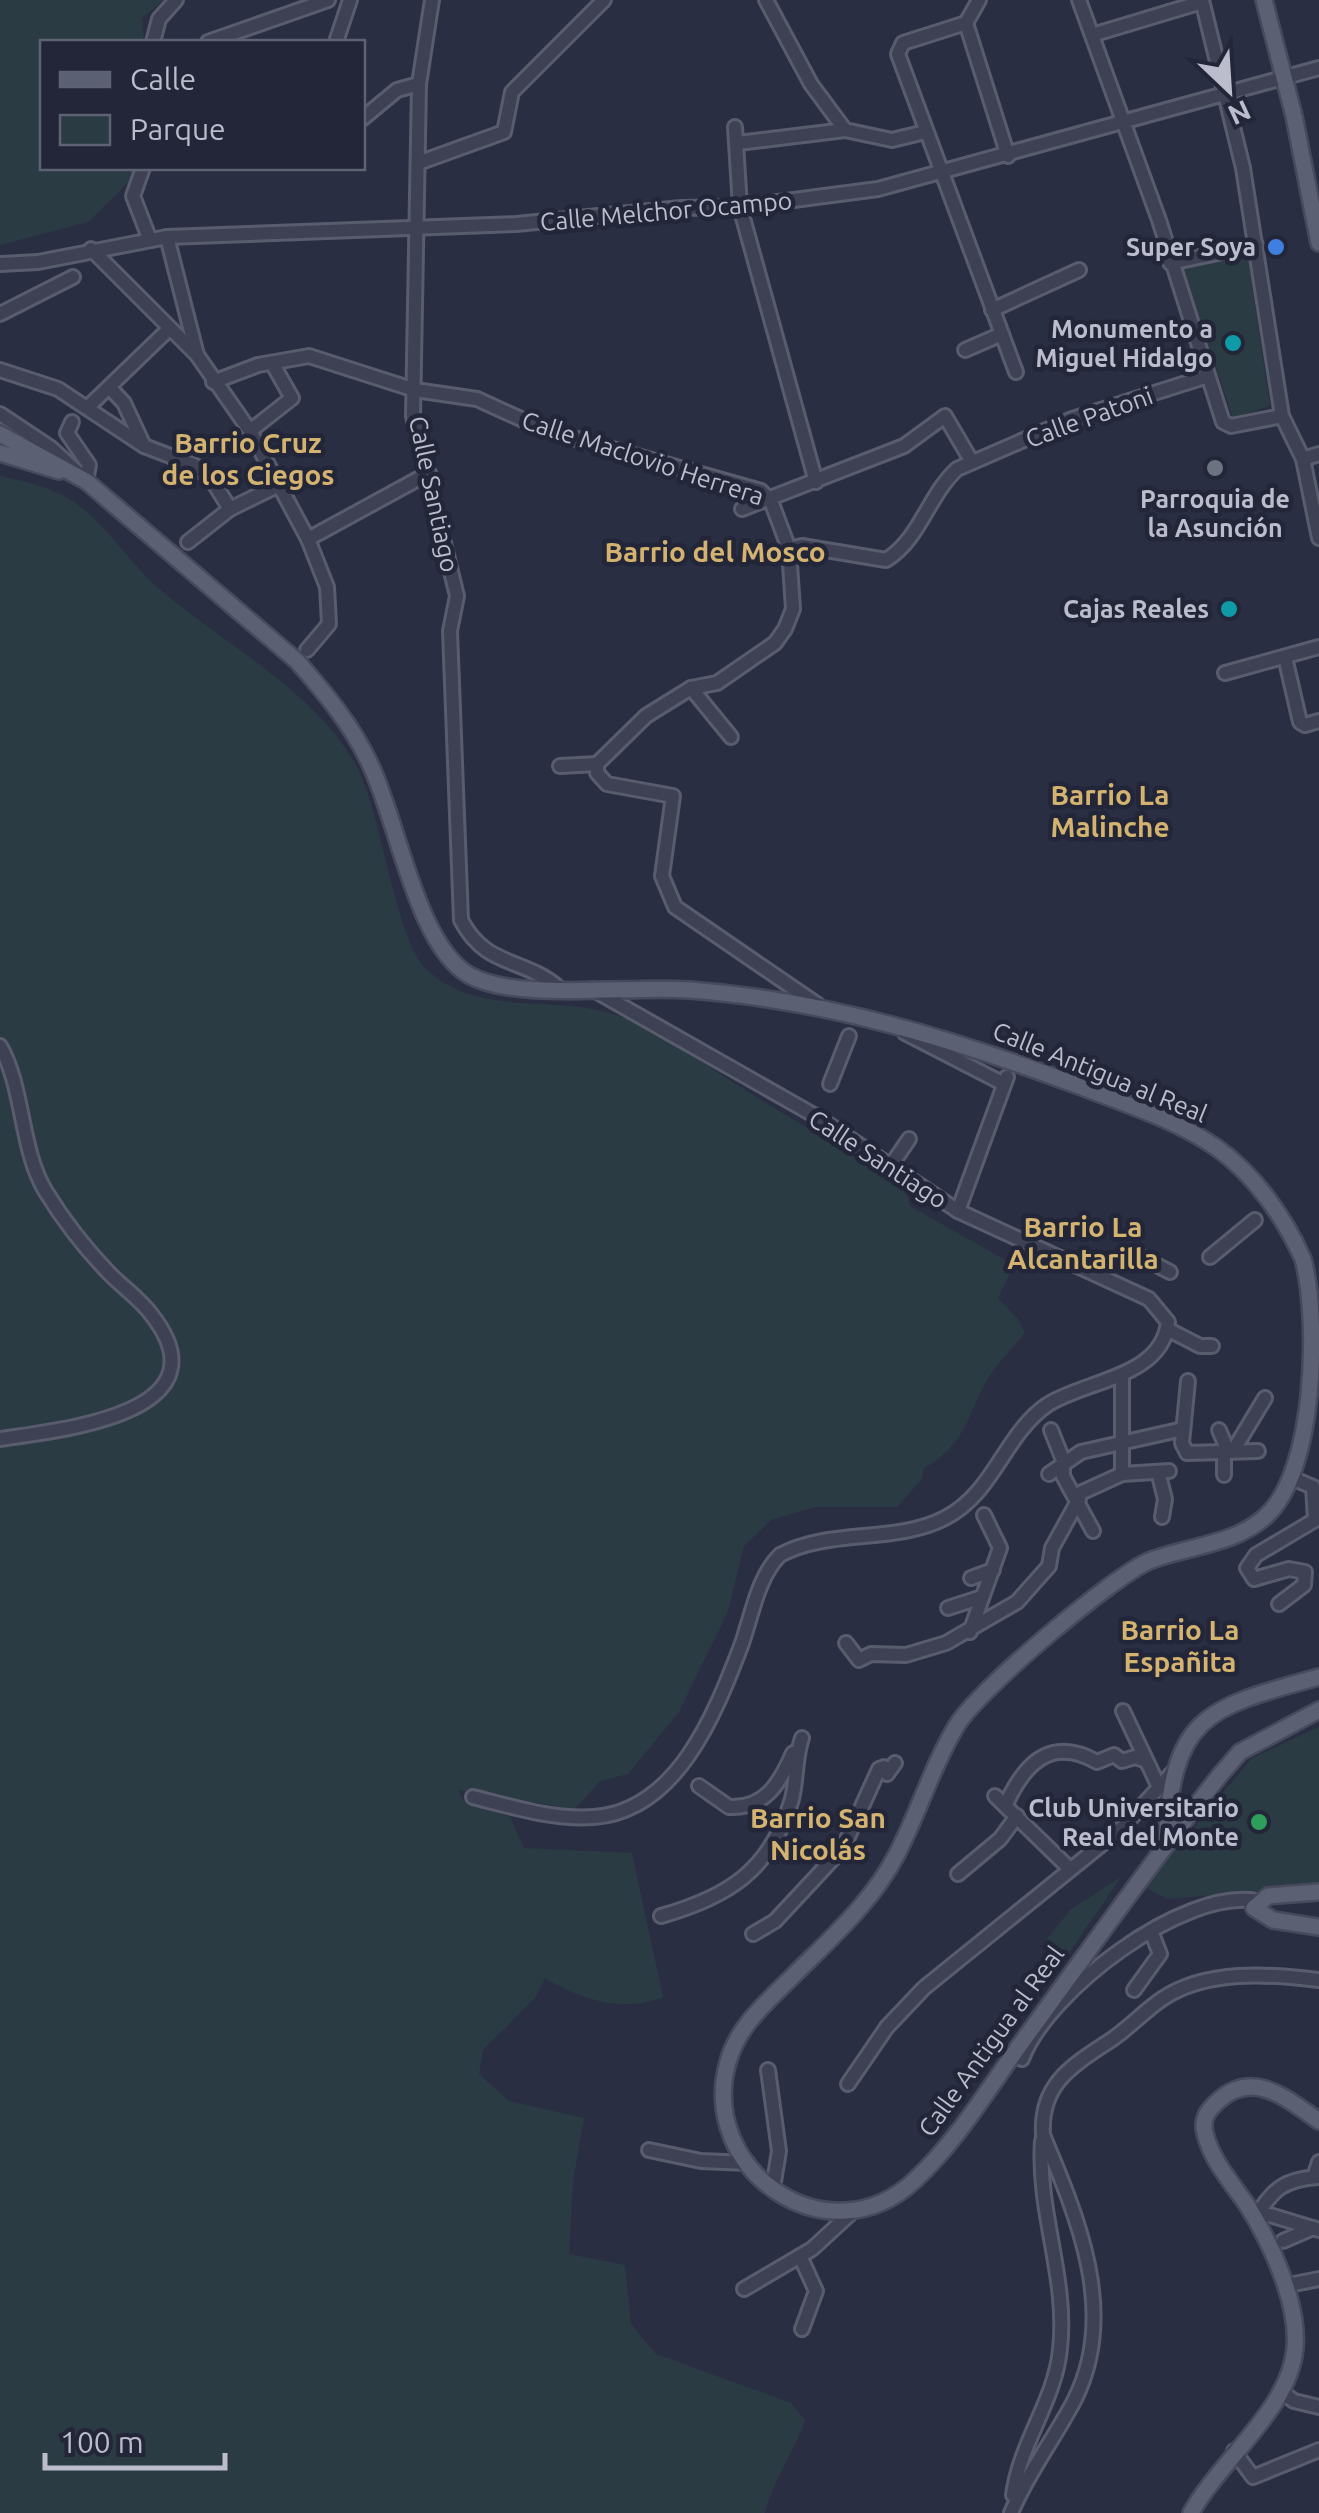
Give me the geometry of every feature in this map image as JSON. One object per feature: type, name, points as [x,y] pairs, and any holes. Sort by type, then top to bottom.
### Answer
[{"type":"main road","points":[[1264,0],[1319,242]]},
{"type":"main road","points":[[0,434],[86,481]]},
{"type":"main road","points":[[0,454],[86,481]]},
{"type":"main road","name":"Calle Antigua al Real","points":[[86,481],[297,661],[337,708],[355,733],[386,798],[424,916],[443,953],[483,982],[560,988],[686,989],[818,1004],[1022,1064],[1157,1116],[1211,1144],[1251,1178],[1294,1241],[1306,1266],[1318,1309],[1311,1396],[1292,1478],[1267,1516],[1244,1531],[1152,1560],[1114,1581],[970,1708],[881,1879],[849,1920],[737,2037],[727,2063],[724,2110],[730,2134],[748,2163],[773,2188],[807,2208],[850,2214],[902,2192],[930,2166],[1166,1845],[1240,1752],[1319,1710]]},
{"type":"main road","points":[[1166,1845],[1174,1771],[1194,1730],[1213,1713],[1272,1687],[1319,1677]]},
{"type":"main road","points":[[1319,1892],[1257,1901],[1254,1908],[1273,1920],[1319,1926]]},
{"type":"main road","points":[[1191,2513],[1282,2392],[1293,2367],[1294,2318],[1255,2218],[1209,2147],[1203,2128],[1207,2112],[1223,2096],[1253,2086],[1278,2093],[1317,2113]]},
{"type":"street","points":[[154,40],[159,20],[176,0]]},
{"type":"street","points":[[214,40],[328,0]]},
{"type":"street","points":[[337,40],[350,0]]},
{"type":"street","points":[[418,163],[504,132],[512,92],[604,0]]},
{"type":"street","points":[[766,0],[811,84],[844,130]]},
{"type":"street","points":[[1079,0],[1226,426],[1282,416]]},
{"type":"street","name":"Calle Santiago","points":[[430,1],[419,84],[414,416],[457,596],[450,631],[462,920],[486,952],[544,974],[560,988]]},
{"type":"street","points":[[978,1],[966,23],[897,48],[940,175],[1016,372]]},
{"type":"street","points":[[1092,35],[1202,1],[1226,92],[1256,246],[1282,416],[1303,460],[1319,538]]},
{"type":"street","points":[[966,23],[1008,156]]},
{"type":"street","name":"Calle Melchor Ocampo","points":[[0,264],[38,262],[91,248],[167,237],[417,230],[740,207],[878,189],[1319,68]]},
{"type":"street","points":[[365,116],[396,90],[419,84]]},
{"type":"street","points":[[735,128],[740,207],[816,482]]},
{"type":"street","points":[[738,143],[844,130],[892,140],[925,132]]},
{"type":"street","points":[[142,170],[133,196],[150,240]]},
{"type":"street","points":[[167,237],[197,356]]},
{"type":"street","points":[[1170,262],[1256,246]]},
{"type":"street","points":[[91,248],[197,356],[250,431],[281,484],[327,587],[329,624],[306,650]]},
{"type":"street","points":[[992,310],[1079,270]]},
{"type":"street","points":[[0,314],[73,277]]},
{"type":"street","points":[[88,408],[168,329]]},
{"type":"street","points":[[965,350],[1002,334]]},
{"type":"street","name":"Calle Maclovio Herrera","points":[[213,382],[309,356],[416,390],[477,400],[545,430],[761,490],[772,501],[904,446],[946,416],[972,462]]},
{"type":"street","points":[[250,431],[292,398],[272,363]]},
{"type":"street","points":[[0,370],[34,378],[144,446],[194,466],[212,480],[230,509]]},
{"type":"street","name":"Calle Patoni","points":[[789,549],[802,546],[878,562],[898,553],[944,481],[972,462],[1072,419],[1208,376]]},
{"type":"street","points":[[110,388],[124,403],[144,446]]},
{"type":"street","points":[[0,414],[52,448],[86,481]]},
{"type":"street","points":[[72,422],[67,434],[89,465],[86,481]]},
{"type":"street","points":[[1303,460],[1319,454]]},
{"type":"street","points":[[308,538],[429,473]]},
{"type":"street","points":[[188,542],[230,509],[281,484]]},
{"type":"street","points":[[560,766],[597,764],[646,716],[691,688],[717,684],[775,643],[785,629],[793,608],[789,549],[772,501],[742,509]]},
{"type":"street","points":[[1224,673],[1319,647]]},
{"type":"street","points":[[1284,656],[1300,722],[1305,725],[1319,721]]},
{"type":"street","points":[[691,688],[731,738]]},
{"type":"street","points":[[597,764],[597,773],[607,784],[673,796],[662,876],[675,907],[818,1004]]},
{"type":"street","name":"Calle Santiago","points":[[591,988],[819,1118],[958,1211],[1148,1299],[1164,1315],[1167,1330]]},
{"type":"street","points":[[881,1020],[1006,1081],[958,1211]]},
{"type":"street","points":[[830,1084],[849,1036]]},
{"type":"street","points":[[0,1046],[43,1186],[68,1226],[151,1314],[166,1338],[170,1355],[169,1376],[150,1399],[124,1414],[90,1425],[0,1439]]},
{"type":"street","points":[[890,1168],[909,1139]]},
{"type":"street","points":[[1210,1257],[1256,1220]]},
{"type":"street","points":[[1139,1256],[1170,1272]]},
{"type":"street","points":[[473,1797],[523,1810],[596,1817],[622,1813],[660,1792],[697,1739],[718,1697],[770,1564],[791,1549],[942,1520],[964,1506],[983,1486],[1018,1430],[1046,1406],[1072,1391],[1122,1375],[1159,1346],[1167,1330],[1200,1346],[1212,1346]]},
{"type":"street","points":[[1122,1375],[1122,1474]]},
{"type":"street","points":[[1188,1381],[1183,1430],[1187,1453],[1258,1451]]},
{"type":"street","points":[[1224,1476],[1228,1451],[1266,1398]]},
{"type":"street","points":[[1050,1430],[1063,1460],[1063,1476],[1093,1531]]},
{"type":"street","points":[[1048,1474],[1063,1460],[1183,1430]]},
{"type":"street","points":[[1218,1430],[1228,1451]]},
{"type":"street","points":[[846,1643],[859,1660],[871,1654],[900,1656],[926,1650],[970,1632],[1026,1595],[1044,1574],[1077,1497],[1122,1474],[1164,1471],[1162,1517]]},
{"type":"street","points":[[1279,1604],[1304,1585],[1305,1572],[1290,1569],[1254,1578],[1247,1562],[1314,1520],[1313,1487],[1292,1478]]},
{"type":"street","points":[[970,1632],[1000,1548],[984,1515]]},
{"type":"street","points":[[971,1578],[992,1570]]},
{"type":"street","points":[[948,1608],[982,1596]]},
{"type":"street","points":[[1123,1711],[1158,1785]]},
{"type":"street","points":[[661,1916],[730,1892],[763,1858],[791,1802],[802,1738],[775,1787],[756,1804],[729,1808],[699,1786]]},
{"type":"street","points":[[1068,1868],[1000,1800],[1021,1774],[1049,1755],[1066,1750],[1097,1762],[1114,1756],[1122,1762],[1135,1757],[1144,1760]]},
{"type":"street","points":[[753,1934],[774,1921],[843,1848],[878,1769],[884,1767],[888,1774],[895,1763]]},
{"type":"street","points":[[848,2084],[886,2027],[924,1988],[1122,1828],[1174,1771]]},
{"type":"street","points":[[958,1874],[1000,1838],[1017,1816]]},
{"type":"street","points":[[1022,2060],[1028,2042],[1094,1968],[1151,1931],[1220,1903],[1257,1901]]},
{"type":"street","points":[[1134,1990],[1160,1954],[1151,1931]]},
{"type":"street","points":[[1011,2513],[1022,2449],[1053,2387],[1060,2352],[1059,2274],[1042,2206],[1043,2135],[1049,2094],[1071,2064],[1112,2040],[1164,1997],[1186,1986],[1255,1975],[1319,1980]]},
{"type":"street","points":[[1255,1975],[1258,1990]]},
{"type":"street","points":[[768,2070],[779,2150],[773,2188]]},
{"type":"street","points":[[1011,2513],[1089,2368],[1094,2329],[1092,2276],[1043,2135]]},
{"type":"street","points":[[650,2150],[701,2161],[748,2163]]},
{"type":"street","points":[[1255,2218],[1273,2189],[1290,2180],[1316,2177],[1319,2162]]},
{"type":"street","points":[[744,2289],[800,2256],[850,2214]]},
{"type":"street","points":[[1255,2218],[1270,2215],[1316,2229]]},
{"type":"street","points":[[1283,2241],[1316,2229]]},
{"type":"street","points":[[800,2256],[816,2291],[802,2329]]},
{"type":"street","points":[[1289,2285],[1319,2278]]},
{"type":"street","points":[[1282,2392],[1294,2401],[1319,2407]]},
{"type":"street","points":[[1234,2451],[1253,2478],[1319,2450]]},
{"type":"green space","points":[[0,0],[164,0],[142,18],[144,40],[40,40],[40,170],[141,170],[88,222],[0,245]]},
{"type":"green space","points":[[1248,256],[1270,406],[1233,418],[1183,269]]},
{"type":"green space","points":[[0,476],[54,491],[83,509],[157,587],[294,693],[341,742],[366,789],[406,931],[426,969],[470,994],[519,1003],[595,1009],[650,1029],[906,1188],[910,1206],[1014,1265],[998,1298],[1018,1319],[1025,1333],[984,1385],[959,1437],[924,1468],[922,1479],[897,1507],[815,1507],[771,1520],[744,1546],[728,1611],[679,1712],[628,1774],[600,1781],[575,1809],[458,1790],[463,1800],[510,1817],[524,1848],[632,1853],[663,1997],[632,2004],[602,2002],[545,1978],[535,1998],[483,2050],[479,2074],[509,2101],[584,2118],[573,2181],[569,2254],[625,2265],[631,2324],[656,2354],[791,2403],[805,2420],[765,2513],[0,2513]]},
{"type":"green space","name":"Club Universitario Real del Monte","points":[[1319,1727],[1319,1886],[1167,1899],[1144,1887],[1252,1758]]},
{"type":"green space","points":[[1121,1877],[1067,1956],[1042,1945],[1071,1909]]},
{"type":"place","name":"Super Soya","points":[[1276,247]]},
{"type":"place","name":"Monumento a Miguel Hidalgo","points":[[1233,343]]},
{"type":"place","name":"Parroquia de la Asunción","points":[[1215,468]]},
{"type":"place","name":"Cajas Reales","points":[[1229,609]]},
{"type":"place","name":"Club Universitario Real del Monte","points":[[1259,1822]]},
{"type":"district","name":"Barrio Cruz de los Ciegos","points":[[248,459]]},
{"type":"district","name":"Barrio del Mosco","points":[[715,552]]},
{"type":"district","name":"Barrio La Malinche","points":[[1110,811]]},
{"type":"district","name":"Barrio La Alcantarilla","points":[[1083,1243]]},
{"type":"district","name":"Barrio La Españita","points":[[1180,1646]]},
{"type":"district","name":"Barrio San Nicolás","points":[[818,1834]]}]
